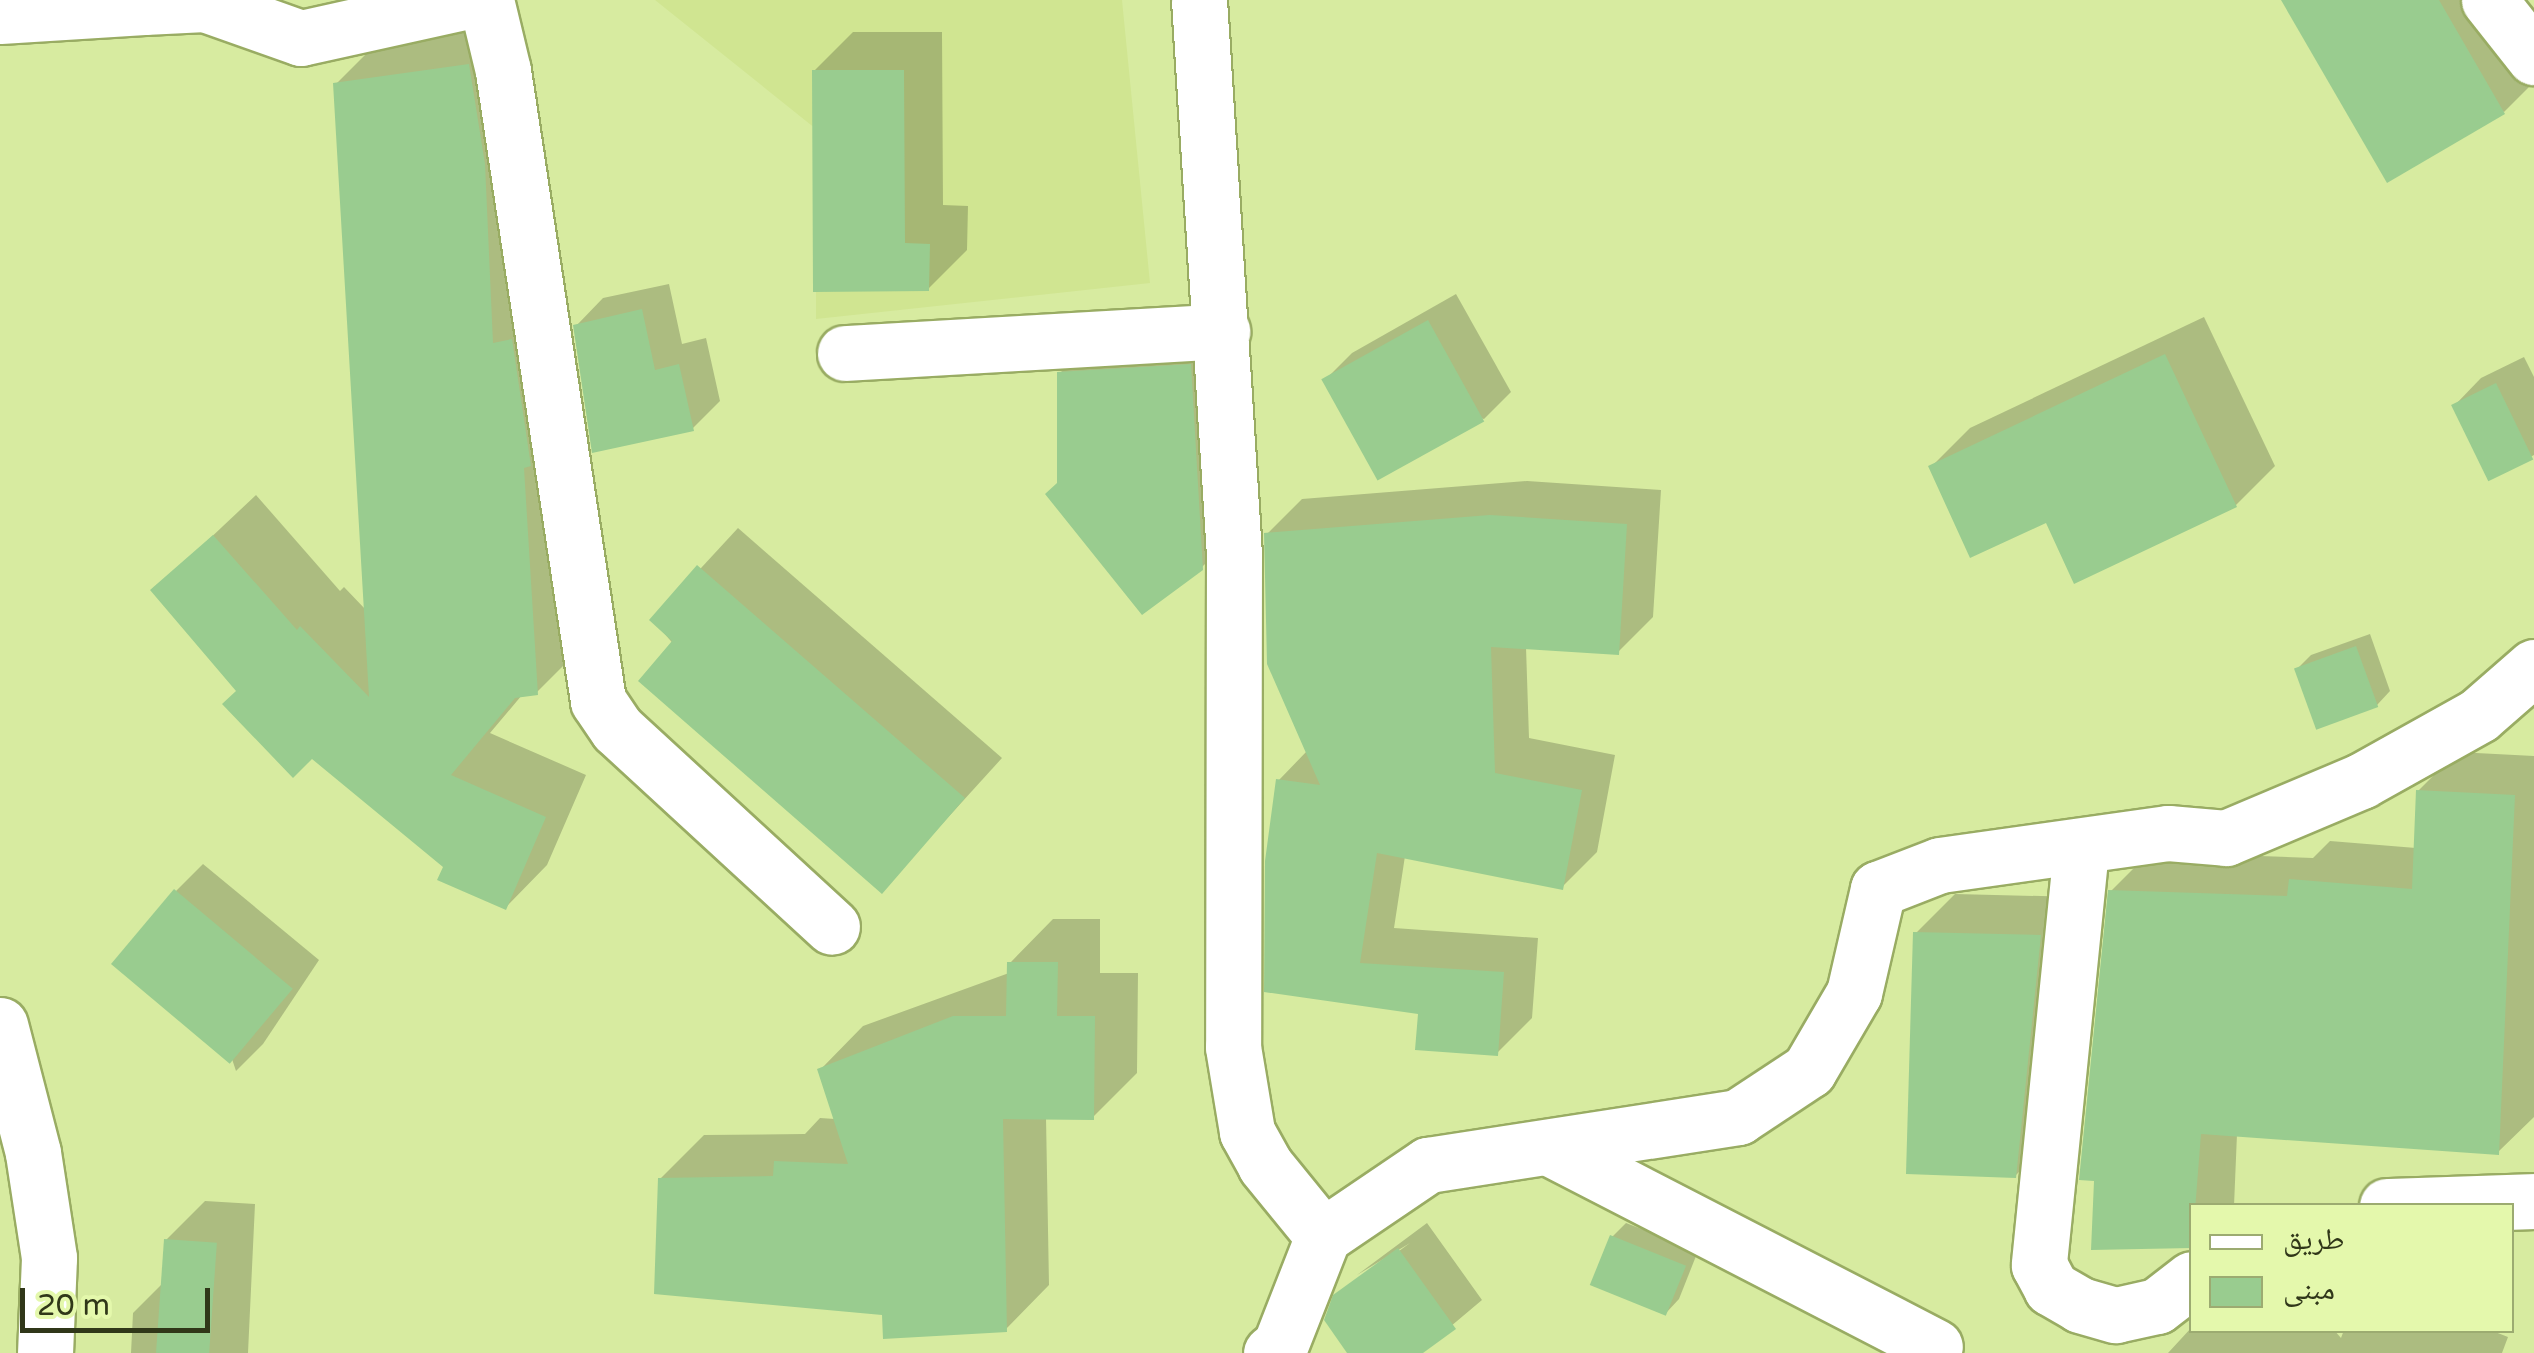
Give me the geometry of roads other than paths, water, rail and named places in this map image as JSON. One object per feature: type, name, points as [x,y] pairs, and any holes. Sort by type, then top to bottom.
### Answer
[{"type":"street","points":[[0,16],[140,4],[205,4],[300,38],[472,0]]},
{"type":"street","points":[[486,0],[503,71],[598,701],[617,729],[832,927]]},
{"type":"street","points":[[1199,0],[1234,554],[1233,1047],[1247,1132],[1264,1164],[1323,1236]]},
{"type":"street","points":[[2489,0],[2534,57]]},
{"type":"street","points":[[845,353],[1222,331]]},
{"type":"street","points":[[1271,1353],[1280,1346],[1323,1236],[1428,1164],[1738,1117],[1809,1070],[1854,992],[1878,889],[1940,865],[2081,849],[2168,834],[2226,838],[2362,782],[2479,715],[2534,667]]},
{"type":"street","points":[[2081,849],[2040,1265],[2051,1288],[2080,1305],[2116,1315],[2156,1306],[2189,1281]]},
{"type":"street","points":[[0,1024],[33,1153],[49,1258],[45,1353]]},
{"type":"street","points":[[1550,1148],[1935,1347]]},
{"type":"street","points":[[2497,1203],[2534,1202]]}]
